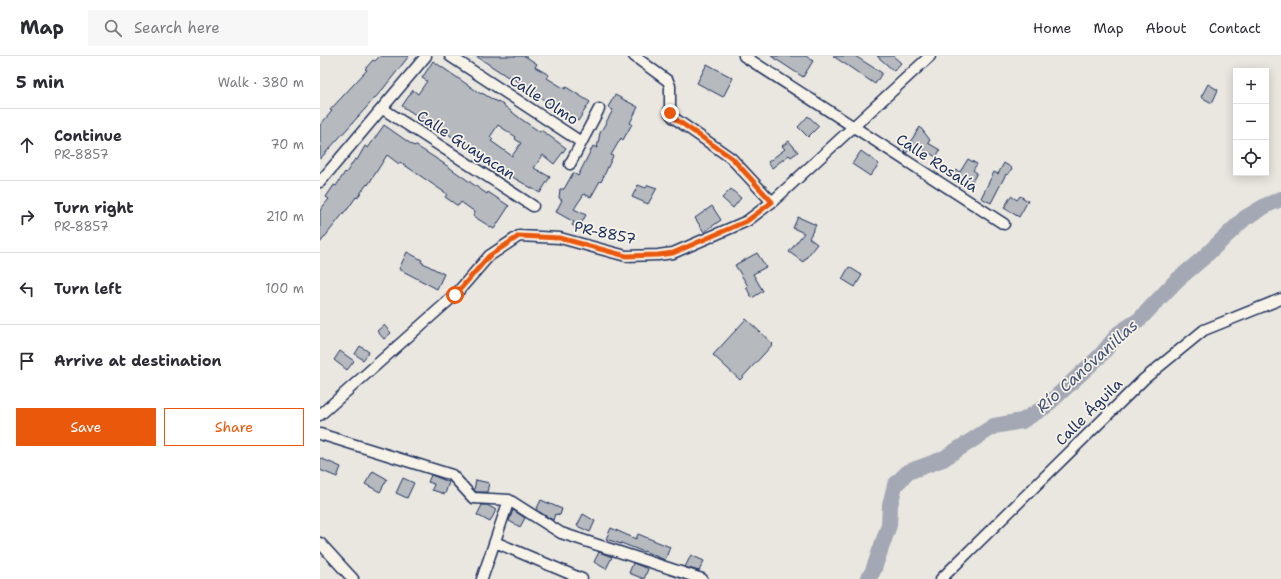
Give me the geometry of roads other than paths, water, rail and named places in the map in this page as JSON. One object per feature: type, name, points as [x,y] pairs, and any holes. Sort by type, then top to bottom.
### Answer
[{"type":"street","points":[[320,182],[383,109],[426,56]]},
{"type":"street","name":"Calle Olmo","points":[[450,56],[582,142]]},
{"type":"street","points":[[634,56],[668,81],[670,86],[670,113],[674,118],[732,158],[772,202]]},
{"type":"street","name":"Calle Rosalía","points":[[744,56],[1004,224]]},
{"type":"street","name":"PR-8857","points":[[320,416],[455,295],[489,256],[519,236],[560,238],[626,256],[658,255],[673,253],[747,221],[772,202],[930,56]]},
{"type":"street","name":"Calle Guayacan","points":[[383,109],[532,206]]},
{"type":"street","points":[[570,164],[599,109]]},
{"type":"street","name":"Calle Águila","points":[[941,579],[1144,379],[1204,330],[1281,299]]},
{"type":"street","points":[[320,434],[452,475],[473,498],[509,500],[561,533],[702,579]]},
{"type":"street","points":[[482,579],[509,500]]},
{"type":"street","points":[[495,542],[582,579]]},
{"type":"street","points":[[320,543],[352,579]]},
{"type":"waterway","name":"Río Canóvanillas","points":[[868,579],[873,571],[889,525],[890,505],[895,485],[908,472],[943,459],[994,426],[1022,421],[1045,407],[1101,355],[1119,333],[1139,320],[1176,281],[1202,259],[1245,218],[1267,205],[1281,199]]}]
